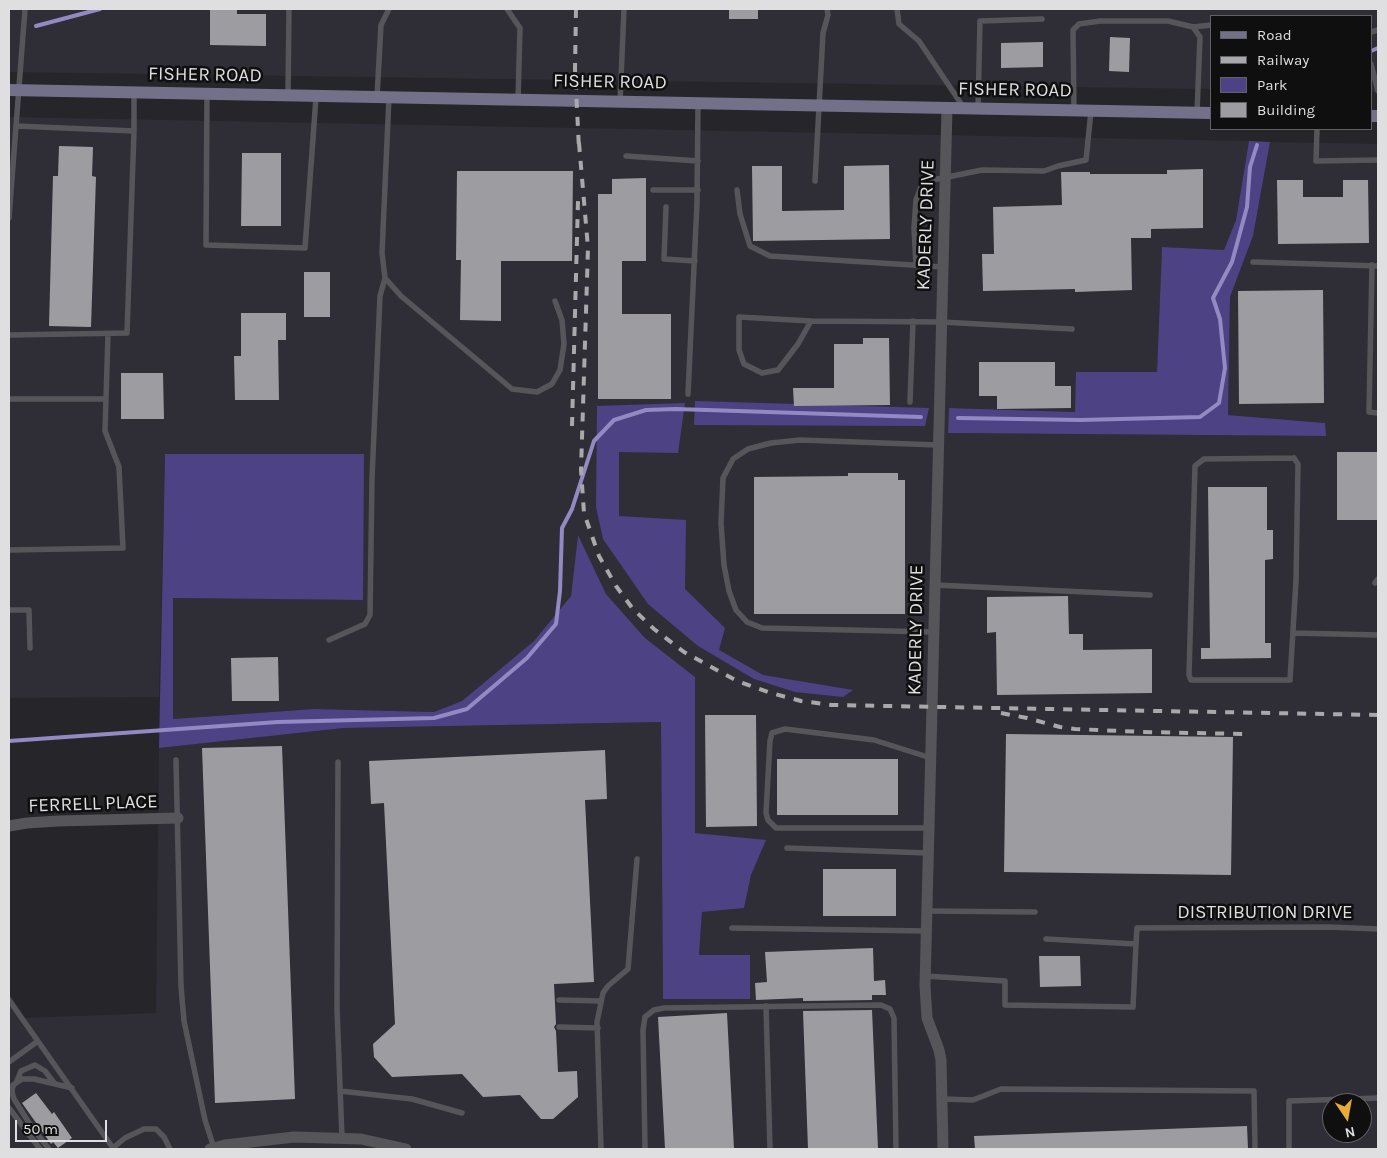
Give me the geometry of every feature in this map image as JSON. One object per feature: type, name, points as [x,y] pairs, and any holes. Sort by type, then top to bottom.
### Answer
[{"type":"main road","name":"FISHER ROAD","points":[[14,90],[1210,113]]},
{"type":"street","name":"KADERLY DRIVE","points":[[943,1149],[941,1060],[926,1013],[925,976],[947,108]]},
{"type":"street","name":"FERRELL PLACE","points":[[9,826],[27,822],[178,818]]},
{"type":"street","points":[[212,1149],[225,1145],[294,1137],[361,1139],[406,1149]]},
{"type":"lane","points":[[288,95],[289,9]]},
{"type":"lane","points":[[328,640],[365,624],[370,615],[372,478],[380,296],[385,278],[382,253],[383,97],[381,26],[389,9]]},
{"type":"lane","points":[[508,9],[520,28],[518,100]]},
{"type":"lane","points":[[620,102],[624,9]]},
{"type":"lane","points":[[815,181],[823,33],[828,15],[827,9]]},
{"type":"lane","points":[[897,9],[899,24],[919,41],[964,108]]},
{"type":"lane","points":[[9,218],[16,126],[14,90],[23,42],[25,10]]},
{"type":"lane","points":[[978,108],[980,21],[1042,19]]},
{"type":"lane","points":[[1074,110],[1074,30],[1079,24],[1100,20],[1168,21],[1193,27],[1210,26]]},
{"type":"lane","points":[[1193,27],[1200,37],[1197,113]]},
{"type":"lane","points":[[1372,68],[1378,92]]},
{"type":"lane","points":[[9,336],[127,333],[134,92]]},
{"type":"lane","points":[[207,93],[206,245],[305,248],[316,95]]},
{"type":"lane","points":[[688,394],[698,190],[698,103]]},
{"type":"lane","points":[[916,265],[914,228],[916,200],[924,182],[982,170],[1044,171],[1086,160],[1091,111]]},
{"type":"lane","points":[[16,126],[134,131]]},
{"type":"lane","points":[[1317,130],[1316,161],[1378,160]]},
{"type":"lane","points":[[626,156],[698,161]]},
{"type":"lane","points":[[653,190],[698,190]]},
{"type":"lane","points":[[737,190],[740,214],[750,246],[770,256],[943,267]]},
{"type":"lane","points":[[666,207],[664,259],[695,261]]},
{"type":"lane","points":[[1253,262],[1375,266],[1369,412],[1378,413]]},
{"type":"lane","points":[[385,278],[401,296],[512,389],[537,392],[552,384],[560,370],[564,344],[562,320],[555,301]]},
{"type":"lane","points":[[811,321],[798,344],[778,370],[762,373],[744,364],[739,350],[739,317],[811,321],[941,322],[1072,329]]},
{"type":"lane","points":[[910,402],[912,322]]},
{"type":"lane","points":[[9,550],[123,548],[119,467],[105,431],[108,334]]},
{"type":"lane","points":[[9,399],[106,400]]},
{"type":"lane","points":[[934,632],[762,628],[746,622],[736,610],[729,591],[724,565],[721,523],[722,478],[733,459],[748,449],[771,443],[800,440],[938,444]]},
{"type":"lane","points":[[1294,458],[1298,464],[1293,633],[1290,680],[1191,680],[1188,675],[1195,466],[1204,459],[1294,458]]},
{"type":"lane","points":[[935,585],[1150,595]]},
{"type":"lane","points":[[9,610],[29,610],[30,648]]},
{"type":"lane","points":[[1293,633],[1378,635]]},
{"type":"lane","points":[[929,828],[776,828],[768,820],[766,813],[772,733],[785,729],[874,740],[931,758]]},
{"type":"lane","points":[[176,760],[180,986],[184,1021],[204,1120],[212,1149]]},
{"type":"lane","points":[[338,762],[338,1009],[342,1138]]},
{"type":"lane","points":[[787,848],[928,853]]},
{"type":"lane","points":[[601,1149],[598,1028],[601,1001],[603,993],[608,986],[628,970],[637,859]]},
{"type":"lane","points":[[926,911],[1035,912]]},
{"type":"lane","name":"DISTRIBUTION DRIVE","points":[[1136,944],[1137,928],[1329,927],[1378,929]]},
{"type":"lane","points":[[732,928],[926,931]]},
{"type":"lane","points":[[925,976],[1005,981],[1005,1005],[1133,1007],[1136,944],[1046,939]]},
{"type":"lane","points":[[9,1000],[11,1009],[38,1041],[113,1149],[125,1138],[144,1129],[156,1129],[164,1137],[170,1149]]},
{"type":"lane","points":[[559,1000],[601,1001]]},
{"type":"lane","points":[[645,1149],[643,1030],[645,1017],[654,1010],[664,1008],[881,1005],[890,1009],[894,1018],[896,1149]]},
{"type":"lane","points":[[766,1006],[770,1149]]},
{"type":"lane","points":[[559,1027],[598,1028]]},
{"type":"lane","points":[[9,1062],[38,1041]]},
{"type":"lane","points":[[49,1149],[31,1126],[14,1099],[12,1092],[13,1085],[16,1083],[21,1070],[35,1065],[45,1071],[55,1084]]},
{"type":"lane","points":[[16,1083],[22,1080],[34,1080],[72,1088]]},
{"type":"lane","points":[[942,1099],[973,1100],[1002,1089],[1254,1091],[1255,1149]]},
{"type":"lane","points":[[340,1091],[412,1100],[462,1114]]},
{"type":"lane","points":[[1290,1149],[1289,1101],[1378,1098]]},
{"type":"lane","points":[[9,1108],[40,1149]]},
{"type":"shaded area","points":[[9,9],[1378,9],[1378,92],[1372,92],[1372,15],[1210,15],[1210,89],[9,72]]},
{"type":"shaded area","points":[[9,117],[1249,141],[1236,220],[1224,250],[1162,247],[1157,372],[1076,372],[1076,412],[949,408],[948,433],[1325,436],[1325,423],[1228,415],[1230,297],[1253,236],[1270,142],[1378,144],[1378,1149],[9,1149],[9,993],[25,1018],[156,1013],[159,748],[344,728],[661,722],[663,999],[699,955],[702,912],[744,908],[751,875],[765,841],[695,833],[695,677],[645,638],[606,594],[578,536],[571,596],[534,641],[462,701],[434,712],[314,709],[173,719],[173,598],[363,600],[165,454],[159,697],[9,698]]},
{"type":"green space","points":[[1249,141],[1270,142],[1253,236],[1230,297],[1228,415],[1325,423],[1326,436],[948,433],[949,408],[1075,412],[1076,372],[1157,372],[1162,247],[1224,250],[1236,220]]},
{"type":"green space","points":[[695,401],[929,408],[925,426],[694,425]]},
{"type":"green space","points":[[685,403],[678,453],[619,452],[619,516],[686,520],[685,589],[725,628],[719,650],[763,675],[853,690],[843,697],[795,692],[754,679],[698,646],[648,604],[603,539],[596,507],[597,406]]},
{"type":"green space","points":[[165,454],[364,454],[363,600],[173,598],[173,719],[314,709],[434,712],[462,701],[534,641],[571,596],[578,535],[606,594],[645,638],[695,677],[695,833],[766,840],[751,875],[744,908],[702,912],[699,955],[750,955],[750,999],[663,999],[661,722],[344,728],[159,748]]},
{"type":"building","points":[[210,9],[237,9],[237,14],[266,14],[266,46],[210,45]]},
{"type":"building","points":[[729,9],[758,9],[758,19],[729,19]]},
{"type":"building","points":[[1110,37],[1130,38],[1129,72],[1109,71]]},
{"type":"building","points":[[1043,42],[1043,67],[1001,68],[1001,43]]},
{"type":"building","points":[[59,146],[93,147],[92,176],[96,177],[91,327],[49,326],[53,176],[58,176]]},
{"type":"building","points":[[242,153],[281,153],[281,226],[241,226]]},
{"type":"building","points":[[889,165],[890,239],[753,241],[752,166],[782,166],[782,211],[844,210],[844,166]]},
{"type":"building","points":[[1203,169],[1203,228],[1151,229],[1151,238],[1131,238],[1132,290],[1075,292],[1075,289],[983,291],[982,254],[994,254],[993,207],[1062,205],[1061,172],[1167,174],[1167,170]]},
{"type":"building","points":[[457,171],[573,171],[572,261],[501,261],[501,321],[460,320],[461,260],[456,260]]},
{"type":"building","points":[[646,178],[646,261],[622,261],[622,314],[671,314],[671,399],[598,399],[598,194],[612,194],[612,179]]},
{"type":"building","points":[[1277,180],[1303,180],[1303,197],[1343,197],[1343,180],[1368,180],[1369,243],[1278,244]]},
{"type":"building","points":[[304,272],[330,272],[330,317],[304,317]]},
{"type":"building","points":[[1323,290],[1324,403],[1239,404],[1238,291]]},
{"type":"building","points":[[241,313],[286,313],[286,340],[278,340],[279,400],[235,400],[234,356],[241,356]]},
{"type":"building","points":[[863,338],[889,338],[890,405],[794,406],[793,388],[834,388],[834,344],[863,344]]},
{"type":"building","points":[[979,362],[1055,362],[1055,386],[1071,386],[1071,408],[997,409],[997,396],[979,396]]},
{"type":"building","points":[[121,373],[163,373],[164,419],[121,419]]},
{"type":"building","points":[[1337,452],[1378,452],[1378,520],[1337,520]]},
{"type":"building","points":[[848,473],[898,473],[898,480],[905,480],[905,614],[754,614],[754,477],[848,476]]},
{"type":"building","points":[[1208,487],[1267,487],[1267,530],[1273,530],[1273,559],[1265,560],[1265,643],[1271,643],[1271,658],[1201,659],[1201,648],[1210,648]]},
{"type":"building","points":[[1068,596],[1069,634],[1083,634],[1083,650],[1152,649],[1152,693],[997,695],[996,632],[987,633],[987,597]]},
{"type":"building","points":[[278,657],[279,701],[232,701],[231,658]]},
{"type":"building","points":[[705,715],[756,715],[757,826],[706,827]]},
{"type":"building","points":[[1006,734],[1233,737],[1231,875],[1004,872]]},
{"type":"building","points":[[282,746],[295,1099],[215,1103],[202,748]]},
{"type":"building","points":[[605,750],[607,799],[585,800],[594,982],[554,984],[556,1024],[554,1027],[556,1031],[558,1072],[577,1071],[578,1097],[553,1119],[541,1119],[520,1095],[483,1097],[462,1074],[392,1077],[374,1057],[373,1044],[395,1024],[384,803],[371,804],[369,761]]},
{"type":"building","points":[[777,759],[898,759],[898,815],[777,815]]},
{"type":"building","points":[[823,869],[896,869],[896,916],[823,916]]},
{"type":"building","points":[[873,948],[874,981],[885,980],[886,995],[872,995],[872,1000],[803,1001],[803,998],[756,1000],[755,983],[767,982],[765,952]]},
{"type":"building","points":[[1039,956],[1080,956],[1081,986],[1040,987]]},
{"type":"building","points":[[872,1010],[878,1149],[808,1149],[803,1011]]},
{"type":"building","points":[[727,1013],[734,1149],[665,1149],[658,1017]]},
{"type":"building","points":[[36,1093],[52,1114],[54,1112],[72,1138],[58,1148],[53,1142],[51,1144],[22,1103]]},
{"type":"building","points":[[1247,1126],[1248,1149],[975,1149],[974,1136]]},
{"type":"waterway","points":[[36,26],[100,9]]},
{"type":"waterway","points":[[1372,51],[1378,48]]},
{"type":"waterway","points":[[958,418],[1080,420],[1200,417],[1219,403],[1225,368],[1220,319],[1213,298],[1232,262],[1247,207],[1250,167],[1257,145]]},
{"type":"waterway","points":[[9,741],[278,722],[434,718],[467,709],[527,658],[556,624],[560,591],[562,528],[572,509],[594,441],[614,420],[646,410],[676,409],[921,417]]},
{"type":"railway","points":[[576,9],[575,69],[579,149]]},
{"type":"railway","points":[[579,143],[588,248],[581,470],[584,513],[599,556],[616,586],[633,609],[654,629],[684,652],[737,681],[801,701],[832,705],[1378,715]]},
{"type":"railway","points":[[572,426],[578,201]]},
{"type":"railway","points":[[1001,713],[1075,729],[1245,734]]}]
